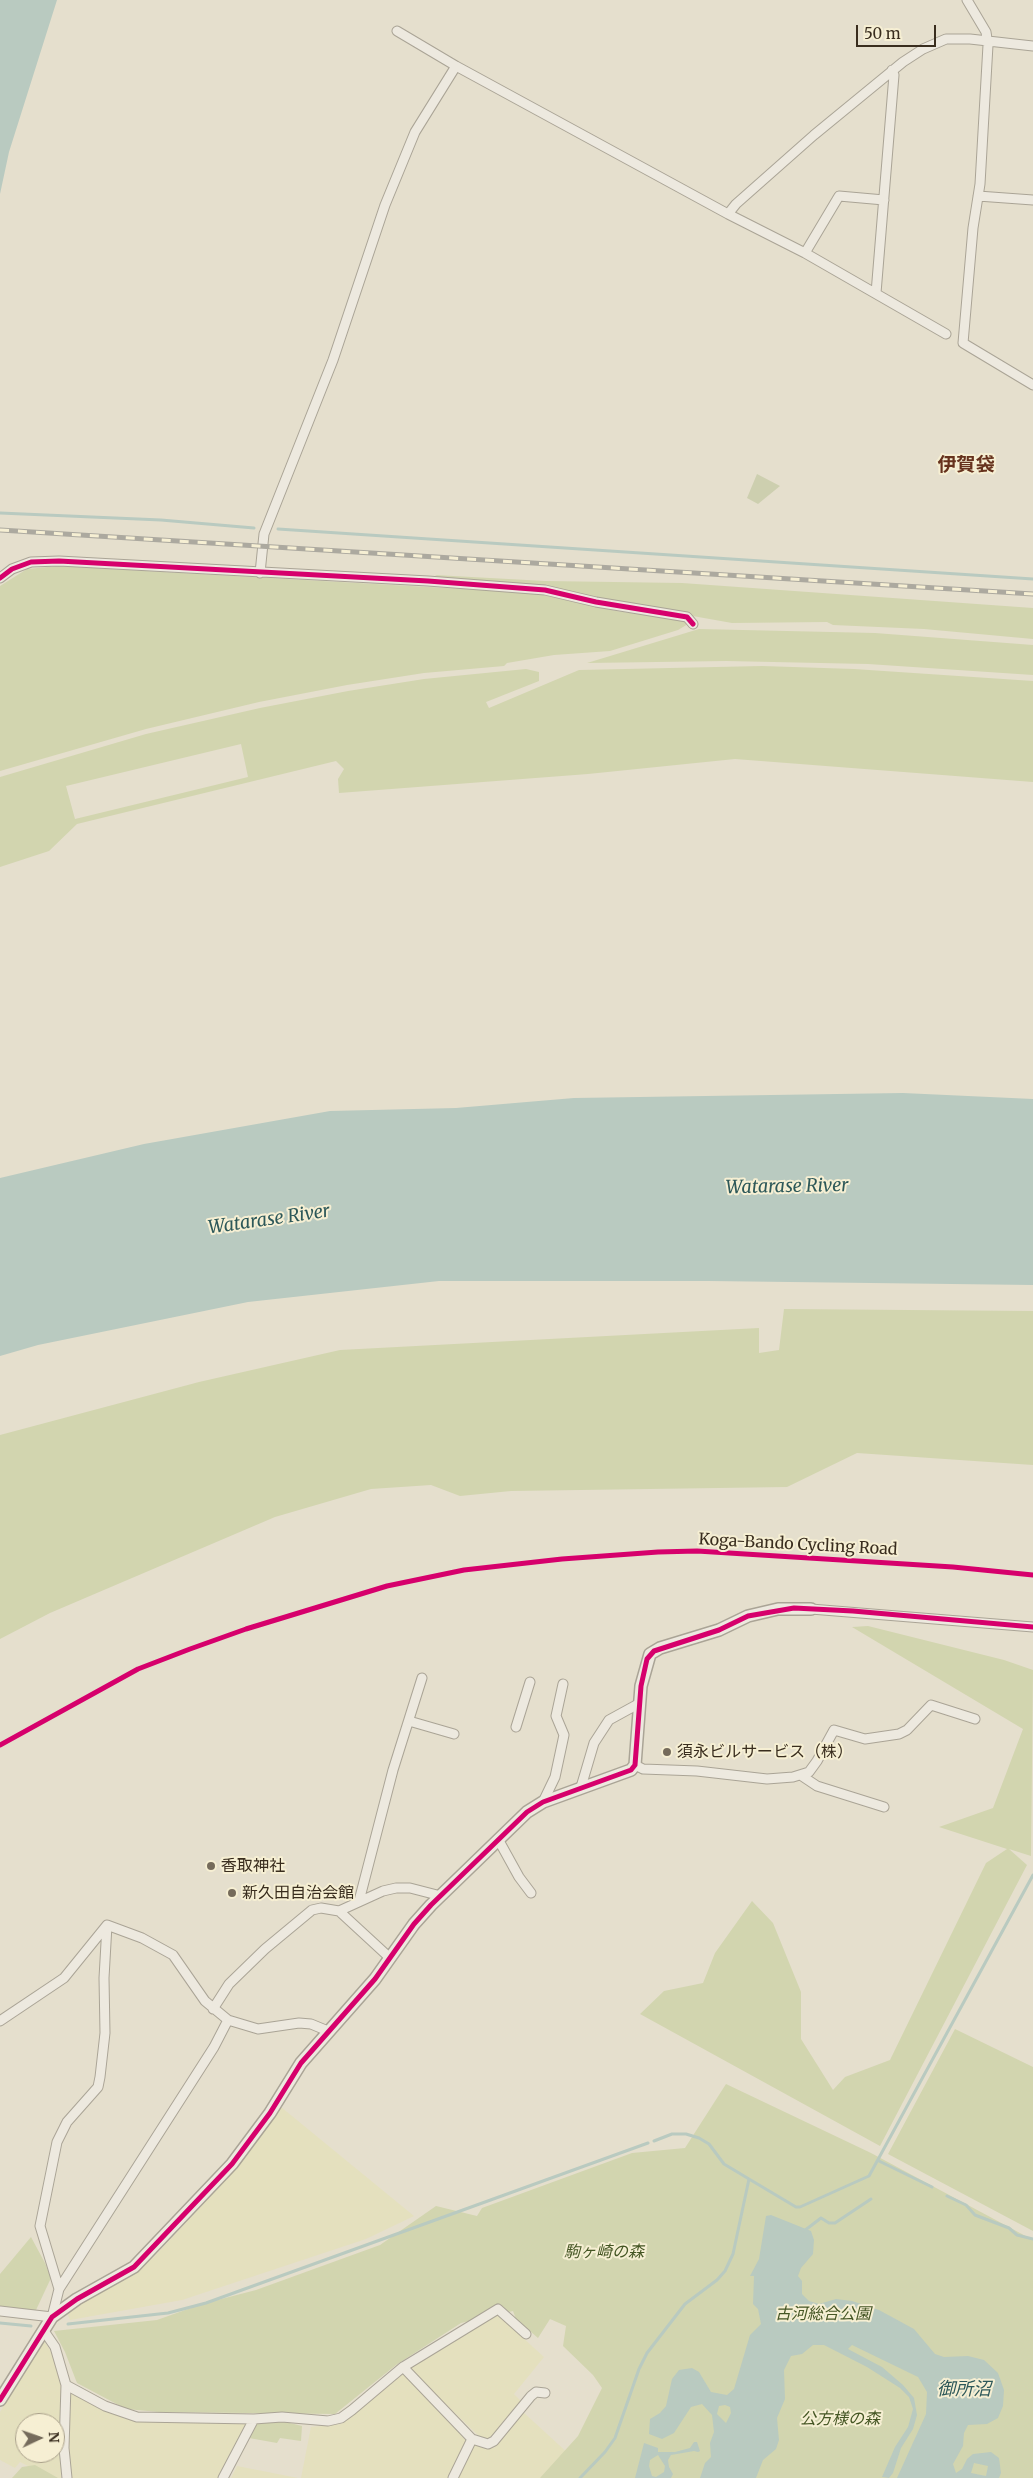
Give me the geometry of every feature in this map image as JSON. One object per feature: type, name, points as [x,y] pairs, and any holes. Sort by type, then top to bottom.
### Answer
[{"type":"street","points":[[967,0],[988,40],[978,196],[963,343],[1033,385]]},
{"type":"street","points":[[398,31],[456,66],[728,214],[805,253],[946,334]]},
{"type":"street","points":[[728,214],[736,204],[814,135],[892,70],[923,49],[946,39],[988,40],[1033,46]]},
{"type":"street","points":[[260,573],[264,534],[333,360],[385,205],[415,132],[456,66]]},
{"type":"street","points":[[876,293],[894,75],[892,70]]},
{"type":"street","points":[[805,253],[839,196],[884,200]]},
{"type":"street","points":[[978,196],[1033,200]]},
{"type":"street","points":[[0,578],[21,565],[45,561],[428,581],[545,590],[596,602],[686,617],[693,624]]},
{"type":"street","points":[[0,2311],[52,2317],[77,2299],[134,2267],[153,2250],[232,2164],[270,2113],[301,2063],[375,1979],[414,1924],[440,1896],[527,1812],[543,1802],[631,1770],[635,1766],[644,1670],[647,1659],[654,1650],[718,1630],[748,1616],[778,1609],[811,1609],[1033,1628]]},
{"type":"street","points":[[359,1901],[393,1770],[422,1678]]},
{"type":"street","points":[[516,1726],[530,1682]]},
{"type":"street","points":[[543,1802],[555,1777],[564,1734],[556,1716],[563,1684]]},
{"type":"street","points":[[581,1787],[594,1744],[609,1720],[640,1703]]},
{"type":"street","points":[[635,1766],[643,1769],[767,1779],[802,1776],[809,1772],[817,1761],[834,1730],[865,1739],[899,1734],[907,1730],[931,1705],[975,1719]]},
{"type":"street","points":[[409,1720],[454,1734]]},
{"type":"street","points":[[802,1776],[817,1786],[884,1807]]},
{"type":"street","points":[[498,1839],[519,1877],[531,1892]]},
{"type":"street","points":[[338,1911],[359,1901],[396,1888],[410,1888],[440,1896]]},
{"type":"street","points":[[213,2009],[230,1984],[265,1949],[312,1910],[321,1908],[338,1911],[390,1958]]},
{"type":"street","points":[[107,1925],[142,1938],[173,1955],[213,2009],[228,2020],[258,2029],[299,2023],[311,2024],[328,2031]]},
{"type":"street","points":[[0,2021],[64,1978],[107,1925]]},
{"type":"street","points":[[59,2289],[40,2226],[59,2137],[67,2122],[98,2087],[105,2033],[104,1978],[107,1925]]},
{"type":"street","points":[[0,2400],[52,2317],[59,2289],[214,2047],[228,2020]]},
{"type":"street","points":[[66,2385],[105,2406],[137,2417],[254,2419],[282,2417],[328,2421],[341,2418],[403,2367],[498,2309],[526,2334]]},
{"type":"street","points":[[44,2330],[55,2347],[66,2385],[64,2448],[66,2478]]},
{"type":"street","points":[[403,2367],[472,2439],[488,2444],[494,2441],[531,2396],[536,2392],[545,2393]]},
{"type":"street","points":[[223,2478],[254,2419]]},
{"type":"street","points":[[453,2478],[472,2439]]},
{"type":"shaded area","points":[[281,2107],[414,2216],[366,2239],[182,2300],[70,2320],[67,2313],[153,2258],[238,2167]]},
{"type":"shaded area","points":[[498,2315],[544,2357],[514,2394],[521,2401],[491,2439],[483,2440],[408,2368]]},
{"type":"shaded area","points":[[44,2341],[52,2353],[62,2387],[62,2413],[15,2413],[15,2463],[19,2463],[15,2468],[0,2460],[0,2412]]},
{"type":"shaded area","points":[[403,2374],[467,2440],[448,2478],[301,2478],[311,2427],[341,2424]]},
{"type":"shaded area","points":[[71,2392],[126,2419],[247,2422],[220,2478],[71,2478],[68,2460]]},
{"type":"shaded area","points":[[523,2412],[570,2455],[551,2478],[457,2478],[474,2445],[494,2448]]},
{"type":"shaded area","points":[[22,2463],[61,2463],[61,2478],[52,2478]]},
{"type":"shaded area","points":[[237,2466],[298,2478],[231,2478]]},
{"type":"green space","points":[[757,474],[780,486],[758,504],[747,498]]},
{"type":"green space","points":[[58,566],[534,593],[616,611],[683,620],[688,624],[678,630],[610,651],[554,655],[507,663],[504,666],[424,673],[347,685],[259,702],[146,729],[0,771],[0,586],[27,569]]},
{"type":"green space","points":[[435,575],[545,581],[682,583],[1033,608],[1033,639],[924,629],[833,625],[827,622],[732,623],[614,602],[442,579]]},
{"type":"green space","points":[[699,629],[875,633],[1033,645],[1033,675],[868,664],[726,661],[587,663]]},
{"type":"green space","points":[[762,666],[854,669],[1033,681],[1033,782],[735,759],[588,774],[339,793],[338,779],[344,769],[336,761],[77,824],[49,851],[0,867],[0,777],[146,734],[260,708],[348,691],[424,679],[526,669],[539,672],[539,681],[486,702],[489,708],[579,670]],"holes":[[[241,744],[248,777],[75,819],[66,786]]]},
{"type":"green space","points":[[784,1309],[1033,1311],[1033,1465],[857,1453],[787,1487],[511,1491],[460,1496],[431,1485],[371,1489],[275,1517],[50,1613],[0,1639],[0,1435],[199,1382],[340,1350],[759,1328],[759,1353],[779,1350]]},
{"type":"green space","points":[[868,1626],[1004,1660],[1033,1670],[1031,1856],[1009,1849],[1027,1865],[880,2146],[640,2014],[664,1991],[703,1983],[715,1953],[752,1901],[773,1923],[801,1992],[801,2039],[833,2090],[845,2077],[890,2060],[986,1863],[1007,1849],[939,1827],[993,1808],[1023,1729],[852,1627]]},
{"type":"green space","points":[[955,2029],[1033,2067],[1033,2231],[888,2154]]},
{"type":"green space","name":"古河総合公園","points":[[726,2084],[871,2153],[1033,2240],[1033,2478],[540,2478],[578,2436],[602,2388],[593,2375],[563,2346],[566,2326],[550,2319],[538,2338],[516,2319],[513,2311],[461,2323],[396,2365],[335,2414],[159,2412],[126,2409],[77,2383],[65,2352],[54,2331],[157,2320],[202,2304],[256,2290],[380,2245],[436,2206],[477,2216],[482,2208],[632,2153],[685,2148]]},
{"type":"green space","points":[[31,2237],[51,2278],[36,2310],[0,2308],[0,2274]]},
{"type":"green space","points":[[282,2421],[302,2426],[301,2441],[280,2438],[277,2443],[249,2438],[257,2422]]},
{"type":"green space","points":[[35,2465],[58,2478],[12,2478],[22,2467]]},
{"type":"water","points":[[0,0],[57,0],[9,152],[0,194]]},
{"type":"water","name":"Watarase River","points":[[903,1093],[1033,1099],[1033,1285],[709,1281],[439,1281],[248,1302],[38,1345],[0,1356],[0,1178],[144,1144],[330,1111],[456,1108],[574,1098]]},
{"type":"water","name":"御所沼","points":[[771,2215],[811,2231],[814,2240],[813,2254],[801,2268],[798,2276],[802,2281],[802,2294],[809,2301],[819,2304],[836,2299],[852,2301],[879,2310],[914,2329],[935,2354],[944,2357],[968,2356],[984,2360],[998,2373],[1004,2390],[1003,2406],[998,2418],[987,2424],[968,2425],[964,2433],[963,2446],[953,2464],[956,2473],[962,2469],[967,2459],[973,2454],[991,2452],[999,2458],[1001,2473],[999,2478],[897,2478],[926,2414],[927,2392],[918,2377],[852,2345],[848,2349],[882,2367],[903,2385],[914,2398],[917,2415],[913,2429],[901,2448],[893,2473],[889,2478],[882,2477],[895,2447],[908,2427],[913,2409],[909,2397],[900,2388],[867,2367],[824,2345],[813,2345],[802,2354],[791,2356],[784,2370],[785,2399],[777,2418],[779,2440],[776,2449],[763,2460],[756,2478],[700,2478],[705,2463],[711,2457],[710,2443],[714,2432],[712,2415],[702,2404],[691,2407],[674,2433],[662,2439],[649,2434],[650,2419],[660,2413],[666,2406],[672,2379],[679,2370],[692,2368],[699,2372],[711,2392],[727,2395],[734,2389],[750,2335],[761,2324],[758,2309],[753,2304],[754,2276],[750,2276],[759,2259],[766,2216]],"holes":[[[725,2405],[730,2407],[731,2413],[726,2423],[717,2414],[719,2406]],[[974,2463],[988,2466],[986,2476],[971,2473]]]},
{"type":"water","points":[[694,2442],[697,2442],[700,2451],[671,2455],[668,2460],[673,2474],[671,2478],[635,2478],[644,2443],[658,2448],[658,2452],[675,2452],[690,2448]],"holes":[[[658,2455],[665,2466],[664,2472],[656,2477],[652,2476],[649,2466],[650,2460]]]},
{"type":"waterway","points":[[0,513],[161,520],[254,528]]},
{"type":"waterway","points":[[278,529],[1033,579]]},
{"type":"waterway","points":[[580,2478],[605,2452],[615,2438],[639,2369],[647,2353],[685,2304],[717,2280],[725,2271],[733,2254],[749,2179],[796,2207],[800,2207],[869,2176],[1033,1875]]},
{"type":"waterway","points":[[654,2141],[672,2134],[686,2134],[699,2138],[709,2144],[724,2164],[749,2179]]},
{"type":"waterway","points":[[68,2324],[168,2313],[206,2303],[648,2143]]},
{"type":"waterway","points":[[879,2161],[932,2187]]},
{"type":"waterway","points":[[947,2196],[966,2205],[975,2215],[1009,2228],[1017,2235],[1033,2239]]},
{"type":"waterway","points":[[804,2231],[821,2218],[829,2223],[835,2223],[871,2199]]},
{"type":"waterway","points":[[0,2323],[31,2326]]},
{"type":"railway","points":[[0,530],[1033,594]]},
{"type":"cycle path","points":[[0,578],[12,569],[31,562],[59,561],[428,581],[545,590],[596,602],[687,617],[693,624]]},
{"type":"cycle path","name":"Koga-Bando Cycling Road","points":[[0,1745],[138,1669],[190,1649],[246,1629],[387,1586],[464,1570],[562,1559],[697,1551],[953,1567],[1033,1575]]},
{"type":"cycle path","points":[[0,2400],[52,2317],[77,2299],[134,2267],[232,2164],[270,2113],[301,2063],[375,1979],[414,1924],[431,1905],[527,1812],[543,1802],[631,1770],[635,1765],[641,1686],[647,1659],[654,1651],[719,1630],[748,1616],[794,1608],[853,1611],[1033,1627]]},
{"type":"place","name":"須永ビルサービス（株）","points":[[667,1752]]},
{"type":"place","name":"香取神社","points":[[211,1866]]},
{"type":"place","name":"新久田自治会館","points":[[232,1893]]},
{"type":"district","name":"伊賀袋","points":[[966,466]]},
{"type":"park label","name":"駒ヶ崎の森","points":[[604,2252]]},
{"type":"park label","name":"公方様の森","points":[[840,2419]]}]
